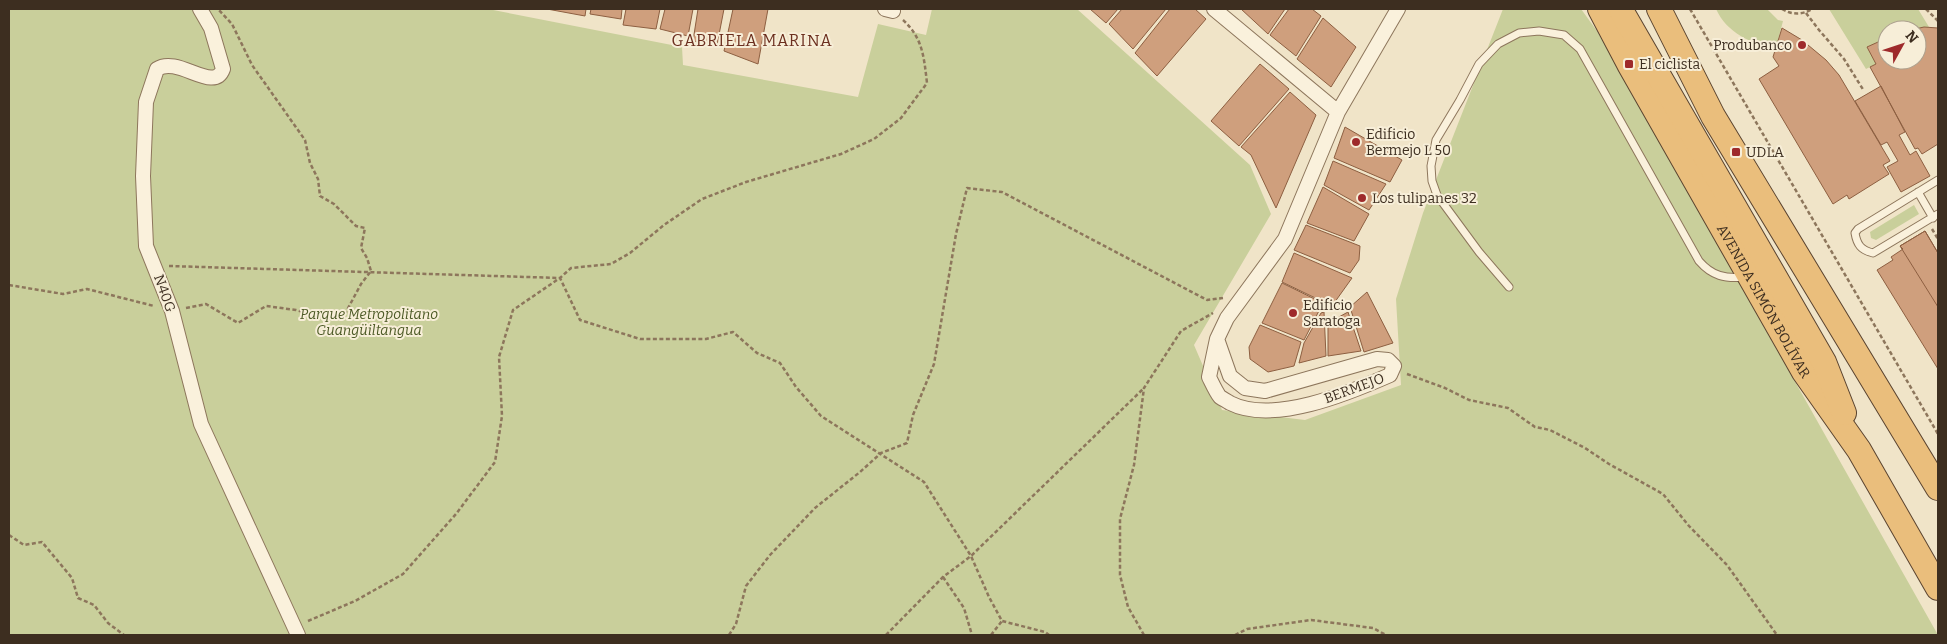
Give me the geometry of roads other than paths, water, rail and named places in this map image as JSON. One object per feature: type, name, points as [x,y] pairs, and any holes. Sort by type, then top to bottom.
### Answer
[{"type":"highway","points":[[1659,9],[1713,116],[1938,488]]},
{"type":"highway","points":[[1671,9],[1677,46]]},
{"type":"highway","points":[[1611,11],[1824,362],[1859,450]]},
{"type":"highway","name":"AVENIDA SIMÓN BOLÍVAR","points":[[1611,11],[1629,64],[1804,372],[1859,450],[1938,588]]},
{"type":"street","name":"N40G","points":[[200,9],[211,28],[223,69],[221,75],[216,78],[210,78],[176,66],[161,66],[157,69],[146,102],[144,176],[146,246],[172,311],[201,424],[295,631]]},
{"type":"street","name":"BERMEJO","points":[[1217,339],[1230,376],[1245,388],[1265,391],[1295,384],[1377,359],[1388,360],[1394,366],[1390,375],[1333,397],[1280,411],[1259,411],[1237,406],[1221,398],[1209,377],[1217,339],[1227,318],[1285,239],[1338,112],[1398,9]]},
{"type":"street","points":[[1217,10],[1338,112]]},
{"type":"lane","points":[[1509,287],[1479,252],[1437,195],[1432,181],[1431,166],[1436,140],[1479,64],[1498,44],[1519,34],[1539,31],[1564,35],[1580,49],[1699,261],[1709,272],[1723,276],[1750,276]]},
{"type":"lane","points":[[1918,192],[1936,216],[1873,253],[1866,251],[1857,243],[1855,233],[1858,229],[1918,192],[1938,180]]},
{"type":"place","name":"Produbanco","points":[[1802,45]]},
{"type":"place","name":"El ciclista","points":[[1629,64]]},
{"type":"place","name":"Edificio Bermejo L 50","points":[[1356,142]]},
{"type":"place","name":"UDLA","points":[[1736,152]]},
{"type":"place","name":"Los tulipanes 32","points":[[1362,198]]},
{"type":"place","name":"Edificio Saratoga","points":[[1293,313]]},
{"type":"district","name":"GABRIELA MARINA","points":[[752,40]]},
{"type":"park label","name":"Parque Metropolitano Guangüiltangua","points":[[369,322]]}]
